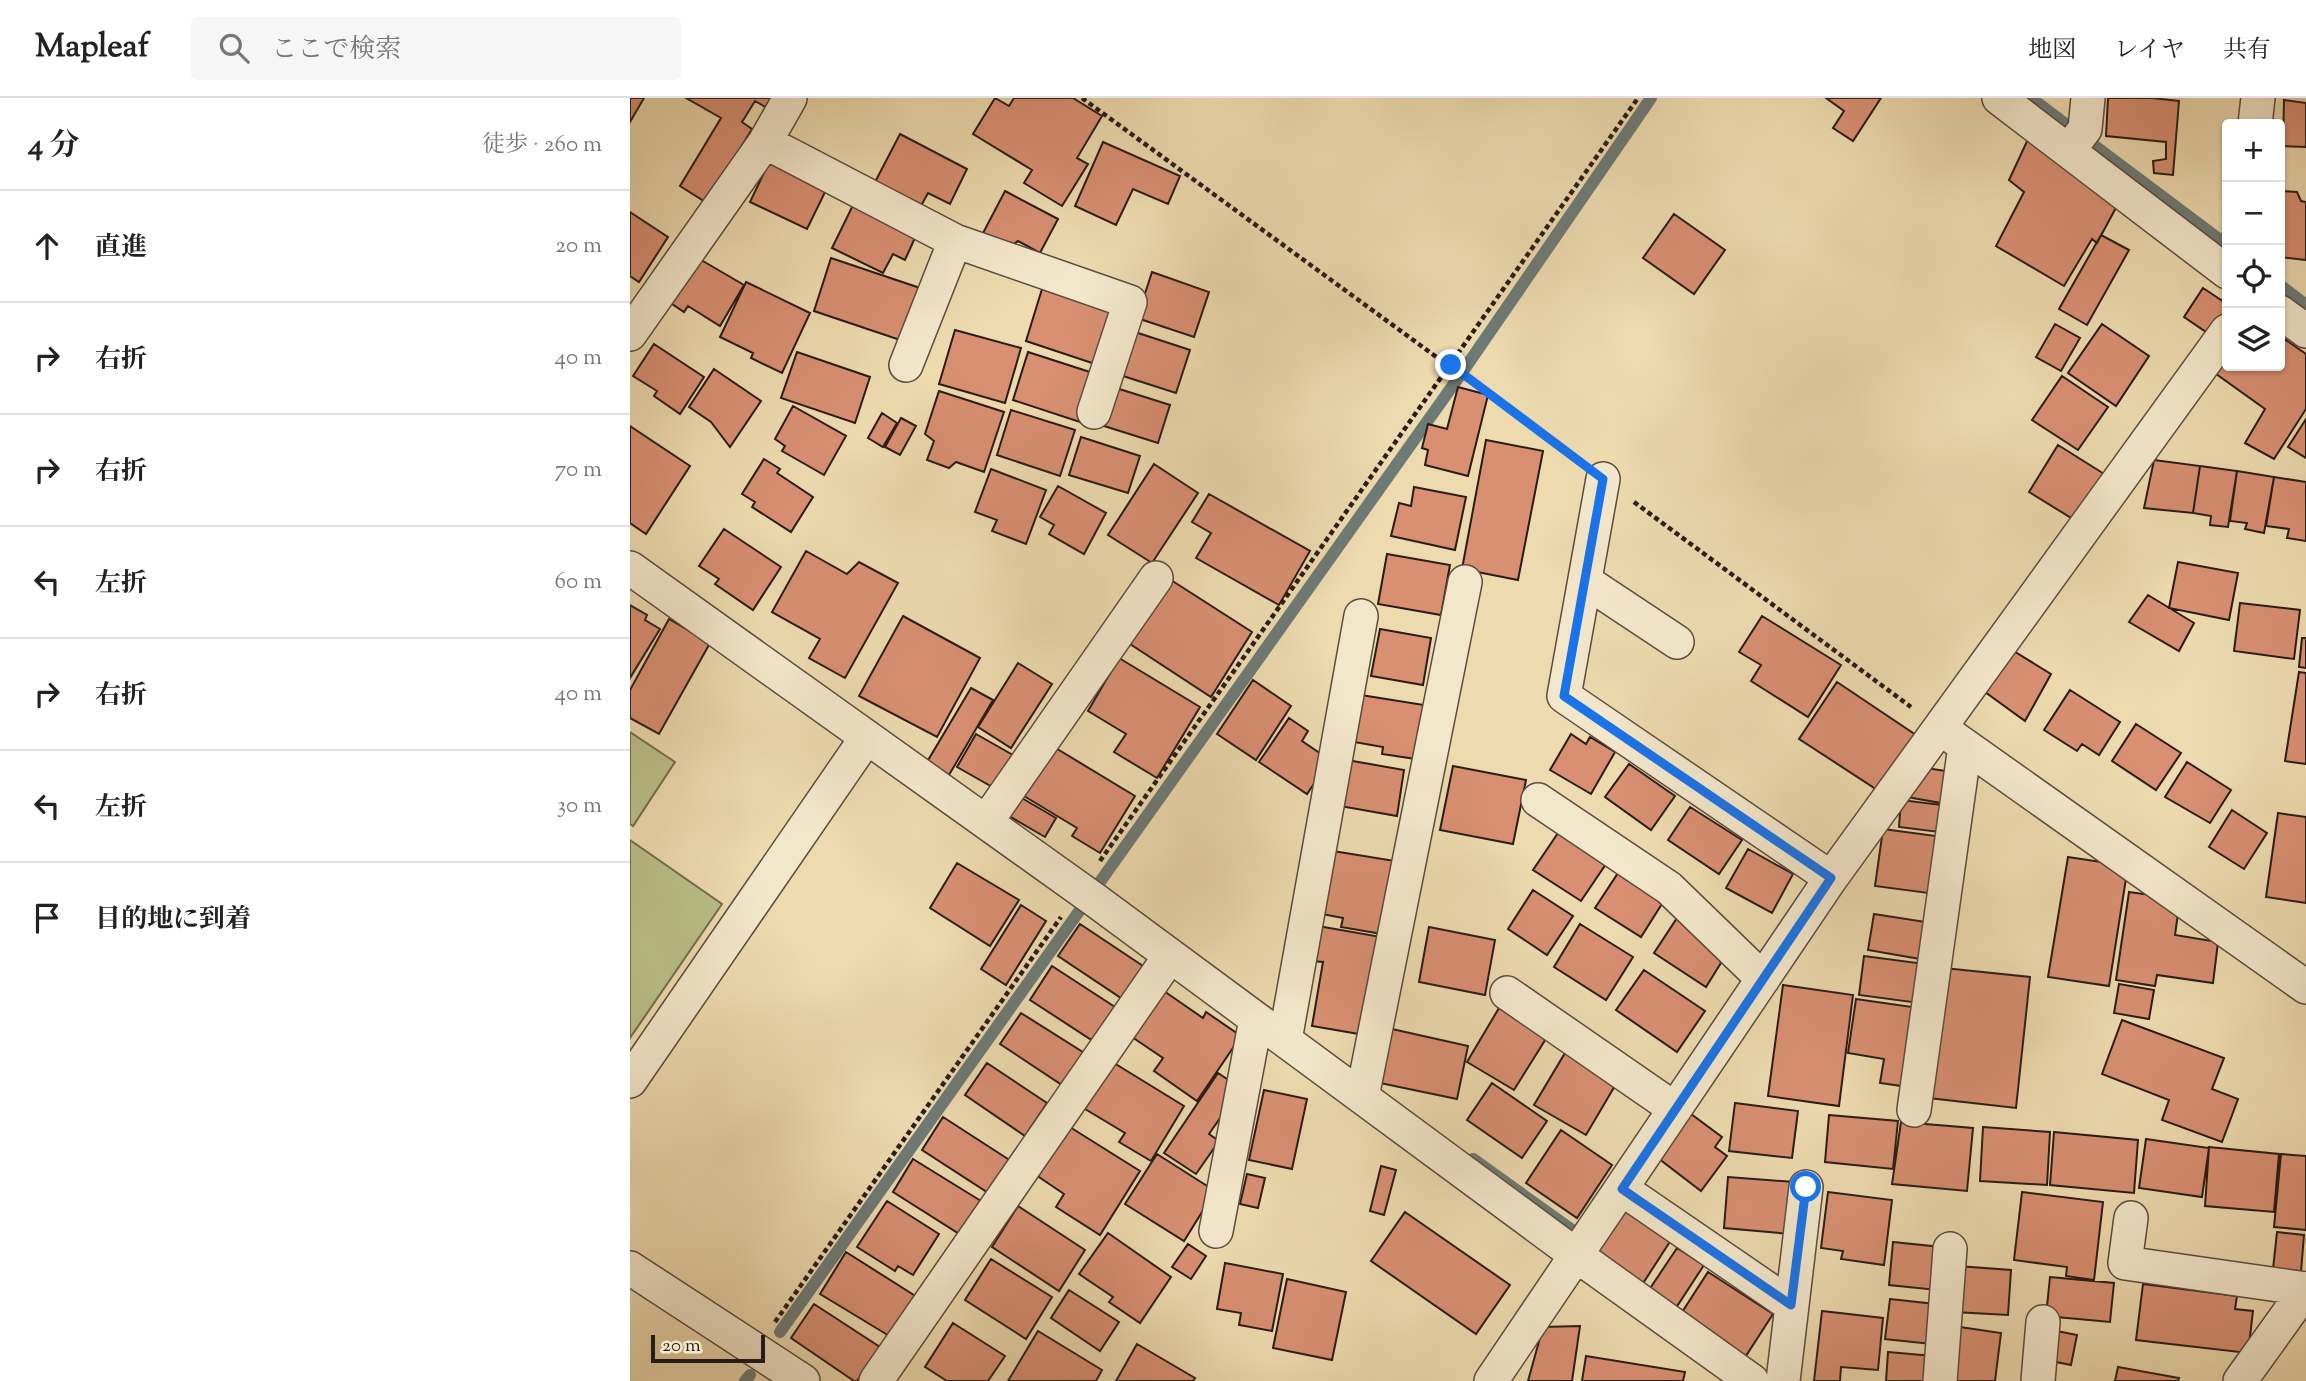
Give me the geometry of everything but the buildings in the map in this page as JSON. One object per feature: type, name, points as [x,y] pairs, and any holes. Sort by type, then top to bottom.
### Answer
[{"type":"street","points":[[630,334],[765,142],[790,98]]},
{"type":"street","points":[[1999,98],[2079,129],[2222,265]]},
{"type":"street","points":[[2256,119],[2258,98]]},
{"type":"street","points":[[765,142],[955,241],[1130,302],[1094,412]]},
{"type":"street","points":[[906,365],[955,241]]},
{"type":"street","points":[[2285,316],[2306,331]]},
{"type":"street","points":[[1491,1381],[1831,878],[1953,737],[2222,338]]},
{"type":"street","points":[[1603,479],[1564,696],[1831,878]]},
{"type":"street","points":[[630,568],[867,737],[992,814],[1090,886],[1170,956],[1752,1381]]},
{"type":"street","points":[[992,814],[1156,578]]},
{"type":"street","points":[[1585,580],[1677,642]]},
{"type":"street","points":[[1362,1097],[1465,582]]},
{"type":"street","points":[[1285,1040],[1361,616]]},
{"type":"street","points":[[630,1081],[867,737]]},
{"type":"street","points":[[1953,737],[2306,987]]},
{"type":"street","points":[[1914,1110],[1953,737]]},
{"type":"street","points":[[1538,800],[1669,888],[1763,979]]},
{"type":"street","points":[[876,1381],[1170,956]]},
{"type":"street","points":[[1507,993],[1675,1109]]},
{"type":"street","points":[[1216,1231],[1256,1019]]},
{"type":"street","points":[[1783,1381],[1806,1187]]},
{"type":"street","points":[[1622,1189],[1791,1305]]},
{"type":"street","points":[[2131,1218],[2125,1263],[2306,1289],[2240,1381]]},
{"type":"street","points":[[1940,1381],[1950,1250]]},
{"type":"street","points":[[630,1268],[803,1381]]},
{"type":"street","points":[[2038,1381],[2043,1322]]},
{"type":"path","points":[[1082,98],[1451,365],[1953,737]]},
{"type":"path","points":[[756,1351],[1090,886],[1637,98]]},
{"type":"green space","points":[[630,732],[675,762],[633,826],[630,824]]},
{"type":"green space","points":[[630,840],[722,904],[630,1038]]},
{"type":"waterway","points":[[780,1332],[1461,374],[1651,98]]},
{"type":"waterway","points":[[2031,98],[2222,241]]},
{"type":"waterway","points":[[2285,289],[2306,305]]},
{"type":"waterway","points":[[1473,1159],[1586,1240]]},
{"type":"waterway","points":[[745,1381],[750,1375]]},
{"type":"route","points":[[1451,365],[1603,479],[1564,696],[1831,878],[1622,1189],[1791,1305],[1806,1187]]}]
